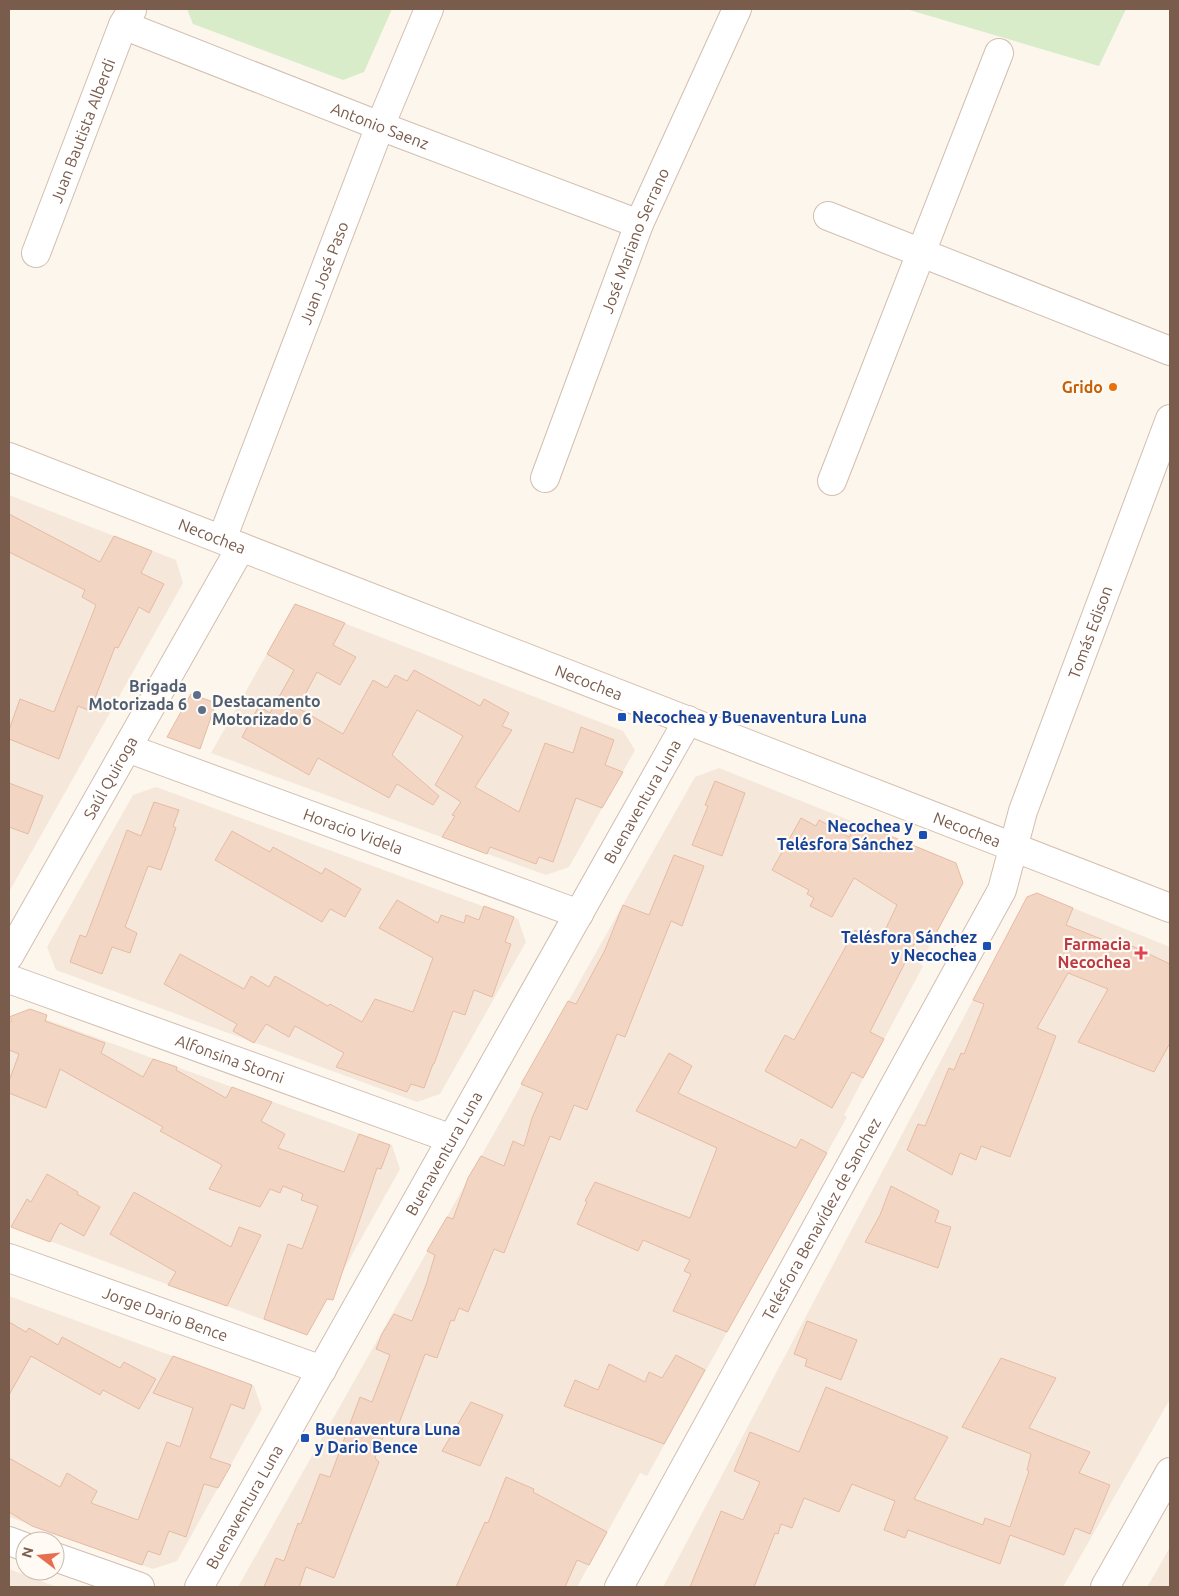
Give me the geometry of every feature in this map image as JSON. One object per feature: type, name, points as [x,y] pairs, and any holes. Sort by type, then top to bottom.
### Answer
[{"type":"street","name":"Juan José Paso","points":[[232,543],[380,126],[429,9]]},
{"type":"street","name":"José Mariano Serrano","points":[[545,478],[639,224],[737,9]]},
{"type":"street","name":"Antonio Saenz","points":[[128,17],[380,126],[639,224]]},
{"type":"street","name":"Juan Bautista Alberdi","points":[[36,253],[128,17]]},
{"type":"street","points":[[832,481],[999,53]]},
{"type":"street","points":[[828,216],[1170,351]]},
{"type":"street","name":"Tomás Edison","points":[[1014,847],[1023,810],[1170,419]]},
{"type":"street","name":"Necochea","points":[[9,457],[1170,908]]},
{"type":"street","name":"Saúl Quiroga","points":[[9,956],[127,748],[232,543]]},
{"type":"street","name":"Buenaventura Luna","points":[[199,1587],[688,720]]},
{"type":"street","name":"Horacio Videla","points":[[127,748],[579,914]]},
{"type":"street","name":"Telésfora Benavídez de Sanchez","points":[[619,1587],[1002,890],[1014,847]]},
{"type":"street","name":"Alfonsina Storni","points":[[9,979],[452,1139]]},
{"type":"street","name":"Jorge Dario Bence","points":[[9,1258],[322,1370]]},
{"type":"street","points":[[1105,1587],[1170,1472]]},
{"type":"street","points":[[65,1561],[140,1587]]},
{"type":"shaded area","points":[[9,495],[176,560],[183,583],[9,892]]},
{"type":"shaded area","points":[[295,604],[623,731],[635,750],[569,867],[546,875],[211,753]]},
{"type":"shaded area","points":[[719,768],[956,863],[963,883],[920,964],[923,966],[844,1115],[847,1117],[647,1476],[640,1473],[577,1587],[238,1587],[695,777]]},
{"type":"shaded area","points":[[156,787],[518,919],[526,942],[440,1094],[417,1102],[56,970],[47,947],[133,795]]},
{"type":"shaded area","points":[[1046,897],[1170,947],[1170,1399],[1063,1587],[663,1587],[1023,905]]},
{"type":"shaded area","points":[[31,1014],[392,1145],[400,1169],[315,1321],[291,1330],[9,1226],[9,1022]]},
{"type":"shaded area","points":[[9,1296],[254,1386],[262,1409],[177,1561],[153,1569],[65,1537],[65,1531],[48,1531],[9,1517]]},
{"type":"shaded area","points":[[1170,1547],[1170,1587],[1147,1587],[1156,1572]]},
{"type":"shaded area","points":[[9,1569],[15,1571],[15,1581],[41,1581],[57,1587],[9,1587]]},
{"type":"green space","points":[[187,9],[392,9],[364,72],[343,80],[193,24]]},
{"type":"green space","points":[[906,9],[1126,9],[1099,66]]},
{"type":"building","points":[[9,514],[100,562],[114,536],[152,551],[141,573],[164,584],[149,613],[139,607],[118,648],[115,647],[90,711],[78,706],[59,759],[9,739],[9,730],[20,699],[54,712],[96,605],[82,597],[85,590],[9,552]]},
{"type":"building","points":[[295,604],[345,623],[333,645],[356,657],[340,685],[317,672],[298,708],[343,734],[373,680],[387,688],[395,675],[407,681],[414,670],[480,706],[484,699],[509,713],[502,726],[512,730],[475,787],[519,812],[545,743],[573,753],[581,727],[614,740],[605,765],[623,772],[602,808],[576,798],[553,862],[539,857],[536,864],[490,847],[487,854],[442,837],[455,816],[452,815],[461,802],[435,785],[463,736],[417,710],[392,755],[439,796],[433,805],[397,784],[389,798],[318,758],[309,775],[242,737],[259,706],[270,713],[294,670],[267,654]]},
{"type":"building","points":[[191,694],[216,703],[200,749],[167,737]]},
{"type":"building","points":[[715,781],[745,793],[722,856],[692,845],[708,806],[705,805]]},
{"type":"building","points":[[9,783],[43,796],[28,834],[9,827]]},
{"type":"building","points":[[154,802],[179,810],[173,826],[176,828],[161,870],[148,866],[125,927],[137,933],[130,953],[112,947],[102,974],[70,962],[80,935],[86,937],[127,830],[141,836]]},
{"type":"building","points":[[801,818],[816,826],[819,820],[849,837],[857,823],[876,830],[956,863],[963,883],[934,937],[921,931],[870,1032],[884,1039],[863,1078],[852,1072],[832,1108],[765,1071],[785,1035],[794,1040],[855,930],[879,943],[897,905],[854,878],[832,917],[810,906],[814,898],[807,894],[809,890],[772,870]]},
{"type":"building","points":[[232,831],[270,852],[273,847],[322,874],[325,868],[361,889],[345,917],[330,909],[322,922],[215,860]]},
{"type":"building","points":[[674,855],[704,866],[682,926],[671,921],[625,1037],[617,1034],[587,1110],[574,1105],[560,1140],[550,1136],[504,1253],[494,1249],[468,1312],[459,1308],[454,1321],[451,1320],[437,1358],[425,1354],[398,1426],[389,1422],[375,1458],[379,1462],[334,1578],[306,1567],[299,1587],[264,1587],[276,1558],[284,1561],[298,1523],[301,1524],[320,1474],[330,1477],[360,1397],[372,1402],[390,1355],[376,1349],[382,1334],[394,1314],[412,1321],[435,1255],[427,1251],[447,1217],[453,1219],[468,1178],[481,1156],[504,1166],[513,1141],[524,1146],[532,1118],[543,1093],[521,1084],[568,1001],[576,1004],[605,950],[623,905],[649,915]]},
{"type":"building","points":[[1037,893],[1073,908],[1066,925],[1129,950],[1132,946],[1170,964],[1170,1043],[1154,1072],[1078,1042],[1108,989],[1068,973],[1037,1028],[1056,1036],[1010,1157],[981,1146],[976,1160],[960,1153],[952,1175],[907,1150],[918,1124],[925,1126],[949,1068],[954,1070],[961,1053],[964,1054],[984,1004],[973,1000],[1027,897]]},
{"type":"building","points":[[397,900],[438,923],[441,915],[464,923],[466,915],[479,920],[484,906],[514,917],[505,942],[511,944],[492,997],[474,990],[465,1015],[453,1011],[424,1088],[411,1084],[407,1092],[336,1067],[344,1053],[295,1026],[289,1037],[266,1024],[254,1043],[233,1031],[237,1024],[164,984],[180,954],[244,989],[251,976],[269,987],[275,976],[328,1006],[330,1004],[362,1022],[375,999],[413,1012],[433,958],[379,928]]},
{"type":"building","points":[[30,1009],[47,1015],[45,1021],[105,1043],[101,1053],[143,1077],[153,1059],[177,1067],[176,1070],[226,1098],[232,1087],[272,1102],[261,1121],[285,1134],[278,1148],[344,1172],[359,1134],[390,1145],[381,1169],[377,1168],[333,1300],[327,1299],[307,1335],[264,1319],[288,1244],[302,1249],[318,1206],[301,1200],[303,1194],[283,1186],[280,1193],[270,1189],[260,1207],[209,1189],[222,1165],[160,1131],[163,1127],[60,1069],[46,1108],[9,1093],[9,1081],[19,1054],[9,1050],[9,1022],[12,1021],[9,1017]]},
{"type":"building","points":[[669,1053],[692,1066],[678,1093],[796,1148],[801,1139],[827,1153],[727,1332],[673,1311],[691,1274],[684,1271],[690,1260],[643,1240],[638,1251],[577,1224],[587,1202],[585,1201],[595,1182],[690,1218],[717,1148],[636,1111]]},
{"type":"building","points":[[47,1174],[100,1207],[84,1236],[60,1223],[50,1242],[11,1227],[27,1199],[31,1202]]},
{"type":"building","points":[[891,1186],[939,1211],[935,1222],[951,1227],[938,1268],[865,1242],[880,1215]]},
{"type":"building","points":[[134,1192],[231,1247],[239,1227],[261,1235],[227,1306],[168,1285],[176,1272],[110,1234]]},
{"type":"building","points":[[807,1321],[857,1340],[841,1380],[805,1366],[807,1359],[794,1354]]},
{"type":"building","points":[[9,1322],[26,1332],[29,1328],[58,1345],[62,1337],[120,1368],[124,1362],[156,1379],[139,1409],[103,1390],[100,1395],[31,1356],[9,1395]]},
{"type":"building","points":[[676,1355],[705,1370],[664,1444],[564,1406],[575,1380],[598,1390],[609,1364],[645,1382],[649,1372],[662,1378]]},
{"type":"building","points":[[173,1356],[252,1385],[244,1409],[231,1404],[210,1458],[231,1465],[218,1488],[204,1484],[186,1537],[169,1531],[160,1555],[148,1551],[142,1565],[65,1538],[65,1531],[46,1531],[32,1526],[9,1512],[9,1458],[60,1487],[67,1473],[97,1491],[91,1503],[138,1520],[167,1442],[180,1447],[193,1408],[153,1393]]},
{"type":"building","points":[[1001,1358],[1056,1378],[1029,1428],[1090,1452],[1079,1473],[1110,1485],[1090,1534],[1075,1528],[1064,1555],[1010,1535],[1000,1564],[908,1530],[905,1538],[884,1530],[895,1501],[852,1484],[839,1512],[804,1498],[792,1528],[781,1524],[778,1534],[775,1533],[754,1587],[690,1587],[721,1511],[743,1520],[760,1482],[734,1471],[750,1432],[799,1452],[826,1387],[948,1437],[914,1499],[983,1525],[985,1518],[1010,1527],[1029,1471],[1027,1470],[1031,1454],[962,1427]]},
{"type":"building","points":[[471,1402],[503,1415],[480,1466],[442,1451]]},
{"type":"building","points":[[506,1477],[534,1489],[533,1492],[607,1532],[589,1565],[577,1560],[565,1587],[456,1587],[485,1522],[488,1523]]},
{"type":"place","name":"Grido","points":[[1113,387]]},
{"type":"place","name":"Brigada Motorizada 6","points":[[197,695]]},
{"type":"place","name":"Destacamento Motorizado 6","points":[[202,710]]},
{"type":"place","name":"Necochea y Buenaventura Luna","points":[[622,717]]},
{"type":"place","name":"Necochea y Telésfora Sánchez","points":[[923,835]]},
{"type":"place","name":"Telésfora Sánchez y Necochea","points":[[987,946]]},
{"type":"place","name":"Farmacia Necochea","points":[[1141,953]]},
{"type":"place","name":"Buenaventura Luna y Dario Bence","points":[[305,1438]]}]
